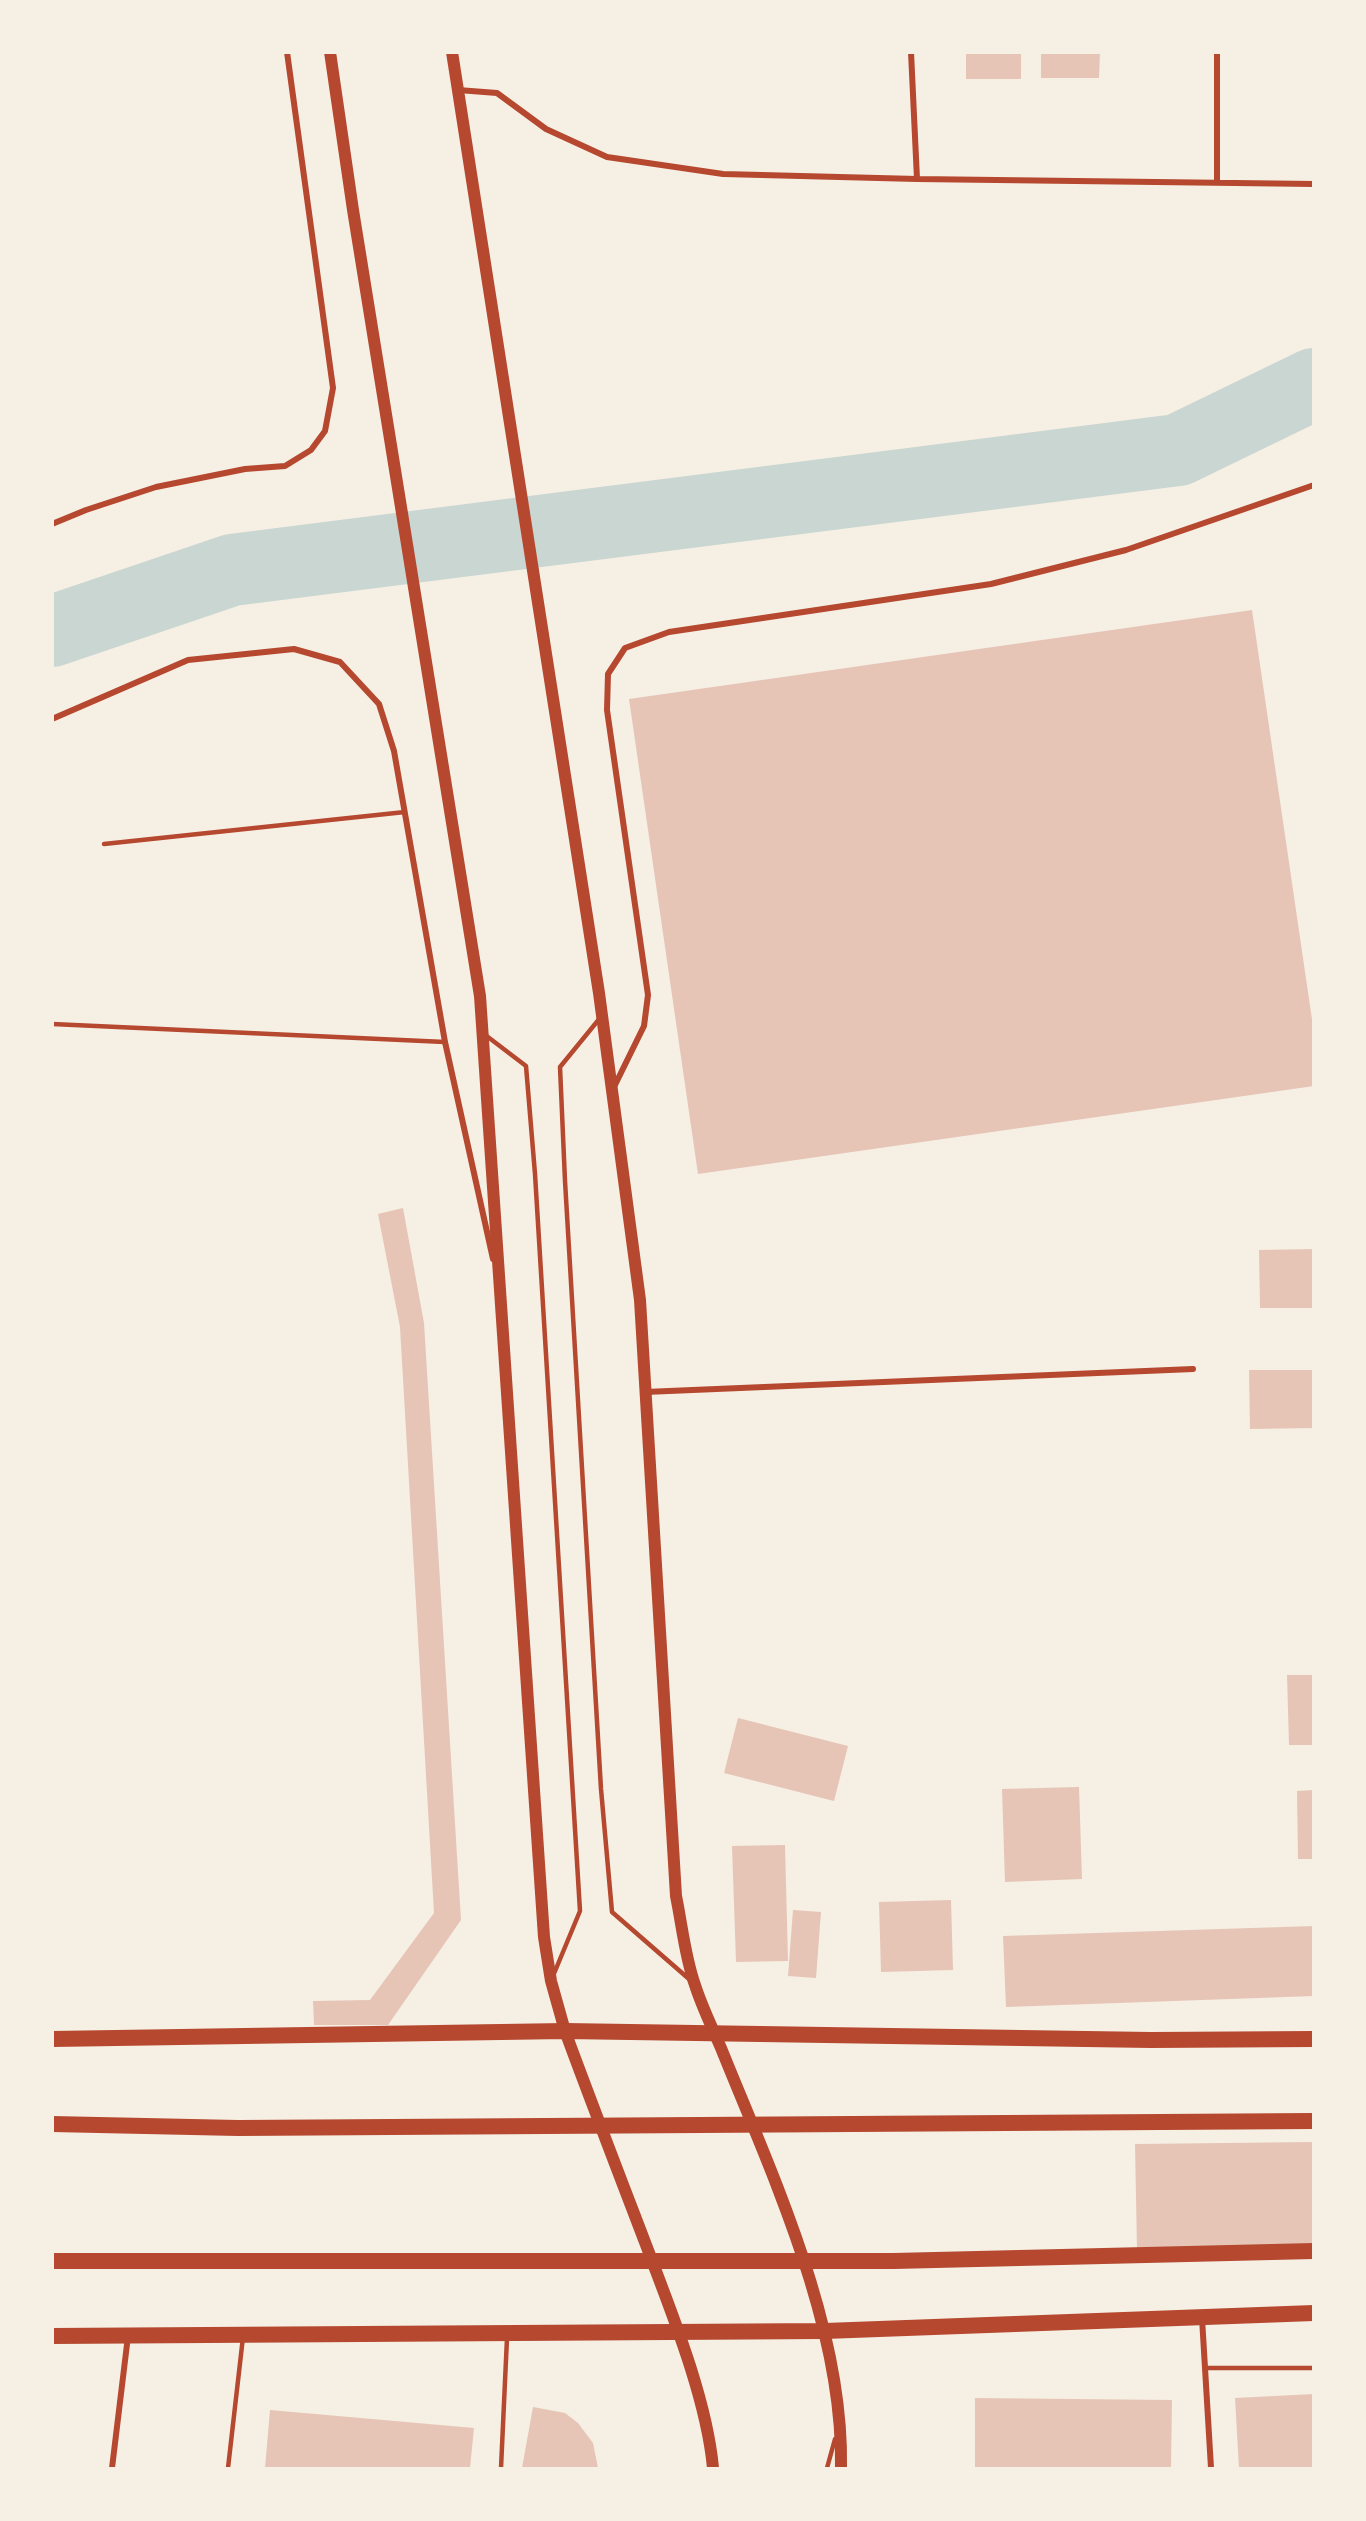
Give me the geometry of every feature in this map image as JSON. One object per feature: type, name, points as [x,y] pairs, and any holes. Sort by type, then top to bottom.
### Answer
[{"type":"highway","points":[[52,2039],[565,2031],[1151,2040],[1314,2039]]},
{"type":"highway","points":[[52,2124],[238,2128],[1314,2121]]},
{"type":"highway","points":[[52,2261],[892,2261],[1314,2252]]},
{"type":"highway","points":[[52,2336],[825,2331],[1314,2313]]},
{"type":"main road","points":[[330,52],[353,210],[480,996],[544,1925],[551,1981],[565,2031],[678,2331],[705,2426],[713,2469]]},
{"type":"main road","points":[[453,54],[470,176],[599,993],[640,1299],[676,1896],[694,1983],[784,2206],[825,2331],[840,2422],[841,2469]]},
{"type":"street","points":[[52,524],[156,487],[245,470],[285,466],[311,450],[325,431],[333,388],[287,52]]},
{"type":"street","points":[[911,52],[917,179]]},
{"type":"street","points":[[1216,52],[1217,182]]},
{"type":"street","points":[[458,90],[497,93],[546,129],[607,157],[723,174],[1314,184]]},
{"type":"street","points":[[612,1093],[644,1026],[648,995],[607,710],[608,674],[625,648],[669,632],[991,584],[1126,550],[1314,485]]},
{"type":"street","points":[[52,719],[188,660],[294,649],[340,662],[379,704],[394,751],[445,1042],[499,1289]]},
{"type":"street","points":[[645,1392],[1193,1369]]},
{"type":"street","points":[[1202,2317],[1211,2469]]},
{"type":"street","points":[[112,2469],[128,2336]]},
{"type":"lane","points":[[333,68],[337,52]]},
{"type":"lane","points":[[104,844],[405,812]]},
{"type":"lane","points":[[601,1016],[560,1067],[599,1753],[612,1912],[694,1983]]},
{"type":"lane","points":[[52,1024],[445,1042]]},
{"type":"lane","points":[[483,1033],[526,1066],[535,1174],[580,1911],[551,1981]]},
{"type":"lane","points":[[501,2469],[507,2332]]},
{"type":"lane","points":[[228,2469],[243,2334]]},
{"type":"lane","points":[[1205,2368],[1314,2368]]},
{"type":"lane","points":[[828,2469],[840,2422]]},
{"type":"lane","points":[[705,2426],[720,2469]]},
{"type":"building","points":[[966,52],[1021,52],[1021,79],[966,79]]},
{"type":"building","points":[[1041,52],[1100,52],[1099,78],[1041,78]]},
{"type":"building","points":[[1252,610],[1314,1033],[1314,1086],[698,1174],[629,699]]},
{"type":"building","points":[[403,1208],[424,1323],[461,1920],[388,2025],[314,2025],[313,2001],[370,2000],[434,1913],[400,1327],[378,1214]]},
{"type":"building","points":[[1314,1249],[1314,1308],[1260,1308],[1259,1250]]},
{"type":"building","points":[[1249,1370],[1314,1370],[1314,1428],[1250,1429]]},
{"type":"building","points":[[1287,1675],[1314,1675],[1314,1745],[1289,1745]]},
{"type":"building","points":[[738,1718],[848,1746],[834,1801],[724,1773]]},
{"type":"building","points":[[1079,1787],[1082,1879],[1005,1882],[1002,1789]]},
{"type":"building","points":[[1314,1790],[1314,1859],[1298,1859],[1297,1791]]},
{"type":"building","points":[[785,1845],[788,1961],[736,1962],[732,1846]]},
{"type":"building","points":[[951,1900],[953,1970],[881,1972],[879,1902]]},
{"type":"building","points":[[793,1910],[821,1912],[816,1978],[788,1976]]},
{"type":"building","points":[[1314,1926],[1314,1996],[1006,2007],[1003,1936]]},
{"type":"building","points":[[1314,2142],[1314,2248],[1137,2250],[1135,2144]]},
{"type":"building","points":[[1314,2394],[1314,2468],[1239,2468],[1235,2398]]},
{"type":"building","points":[[975,2398],[1172,2400],[1171,2468],[975,2468]]},
{"type":"building","points":[[533,2407],[565,2413],[578,2423],[593,2443],[598,2468],[522,2468]]},
{"type":"building","points":[[270,2410],[474,2428],[470,2468],[265,2468]]},
{"type":"waterway","points":[[52,631],[232,570],[1178,450],[1314,384]]}]
